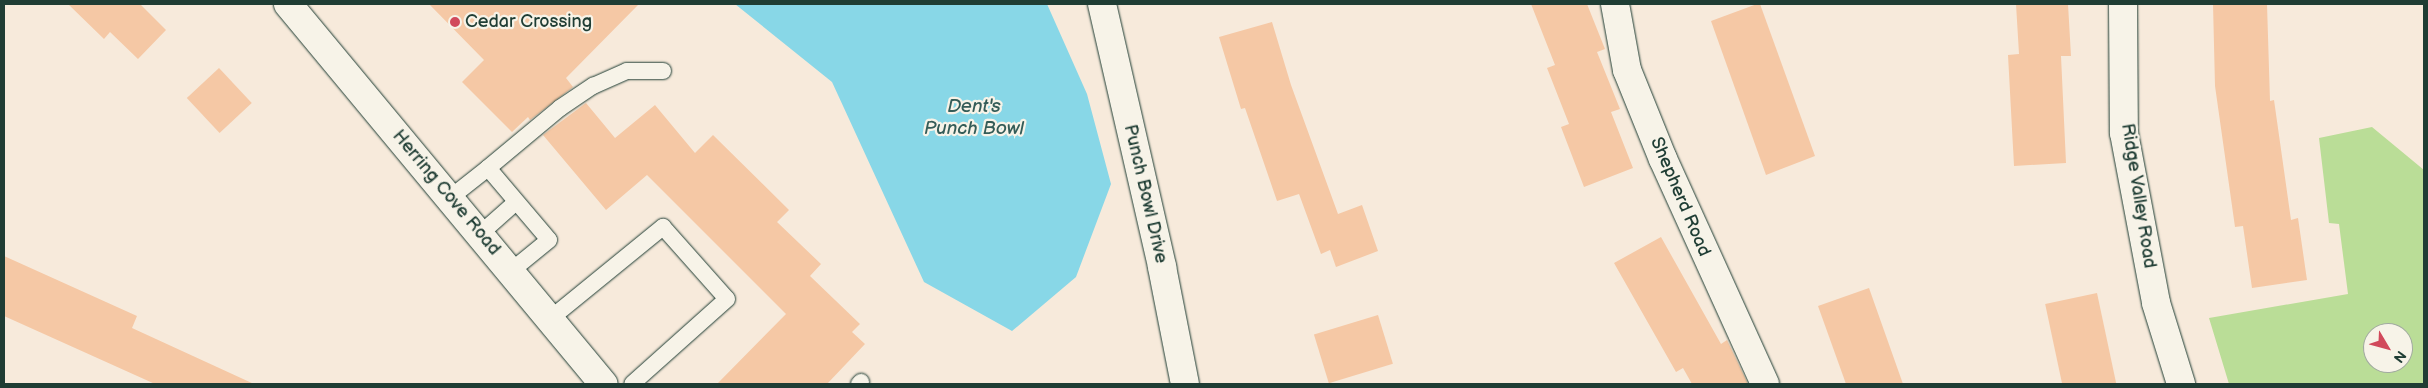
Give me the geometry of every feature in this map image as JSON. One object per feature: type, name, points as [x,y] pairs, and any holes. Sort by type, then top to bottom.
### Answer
[{"type":"street","name":"Herring Cove Road","points":[[288,4],[604,384]]},
{"type":"street","name":"Punch Bowl Drive","points":[[1102,4],[1185,384]]},
{"type":"street","name":"Shepherd Road","points":[[1615,4],[1627,70],[1765,384]]},
{"type":"street","name":"Ridge Valley Road","points":[[2124,4],[2124,133],[2156,303],[2181,384]]},
{"type":"lane","points":[[450,198],[560,108],[593,86],[627,71],[663,71]]},
{"type":"lane","points":[[488,168],[549,240],[511,272]]},
{"type":"lane","points":[[480,234],[516,202]]},
{"type":"lane","points":[[550,319],[662,227],[727,299],[632,384]]},
{"type":"green space","points":[[2372,127],[2424,170],[2424,384],[2229,384],[2209,318],[2348,294],[2339,224],[2329,223],[2319,138]]},
{"type":"water","name":"Dent's Punch Bowl","points":[[735,4],[1047,4],[1087,94],[1111,184],[1076,277],[1012,331],[924,282],[832,82]]},
{"type":"building","points":[[68,4],[140,4],[166,30],[138,59],[110,32],[104,39]]},
{"type":"building","points":[[429,4],[639,4],[566,78],[573,87],[530,120],[528,117],[512,132],[462,82],[484,60]]},
{"type":"building","points":[[1531,4],[1587,4],[1605,49],[1597,52],[1620,109],[1611,112],[1633,168],[1584,187],[1561,127],[1569,124],[1547,68],[1555,65]]},
{"type":"building","points":[[1760,4],[1815,156],[1766,175],[1711,21]]},
{"type":"building","points":[[2016,4],[2068,4],[2071,56],[2061,56],[2066,163],[2014,166],[2008,55],[2019,54]]},
{"type":"building","points":[[2213,4],[2267,4],[2270,101],[2274,100],[2291,220],[2298,218],[2307,280],[2252,288],[2243,226],[2235,227],[2215,86]]},
{"type":"building","points":[[1272,22],[1291,85],[1338,214],[1362,205],[1378,251],[1336,267],[1330,250],[1321,254],[1299,194],[1277,201],[1245,108],[1241,109],[1219,37]]},
{"type":"building","points":[[219,68],[252,103],[220,133],[187,98]]},
{"type":"building","points":[[586,103],[615,138],[655,105],[695,153],[713,135],[789,210],[777,222],[821,264],[810,276],[860,324],[852,332],[865,344],[827,384],[717,384],[786,314],[647,175],[606,210],[543,135]]},
{"type":"building","points":[[1661,237],[1721,344],[1727,340],[1748,384],[1692,384],[1683,368],[1676,372],[1614,263]]},
{"type":"building","points":[[4,256],[137,316],[132,328],[254,384],[155,384],[4,316]]},
{"type":"building","points":[[1869,288],[1903,384],[1846,384],[1818,306]]},
{"type":"building","points":[[2097,293],[2116,384],[2062,384],[2045,304]]},
{"type":"building","points":[[1378,315],[1393,364],[1329,383],[1314,335]]},
{"type":"place","name":"Cedar Crossing","points":[[455,22]]}]
